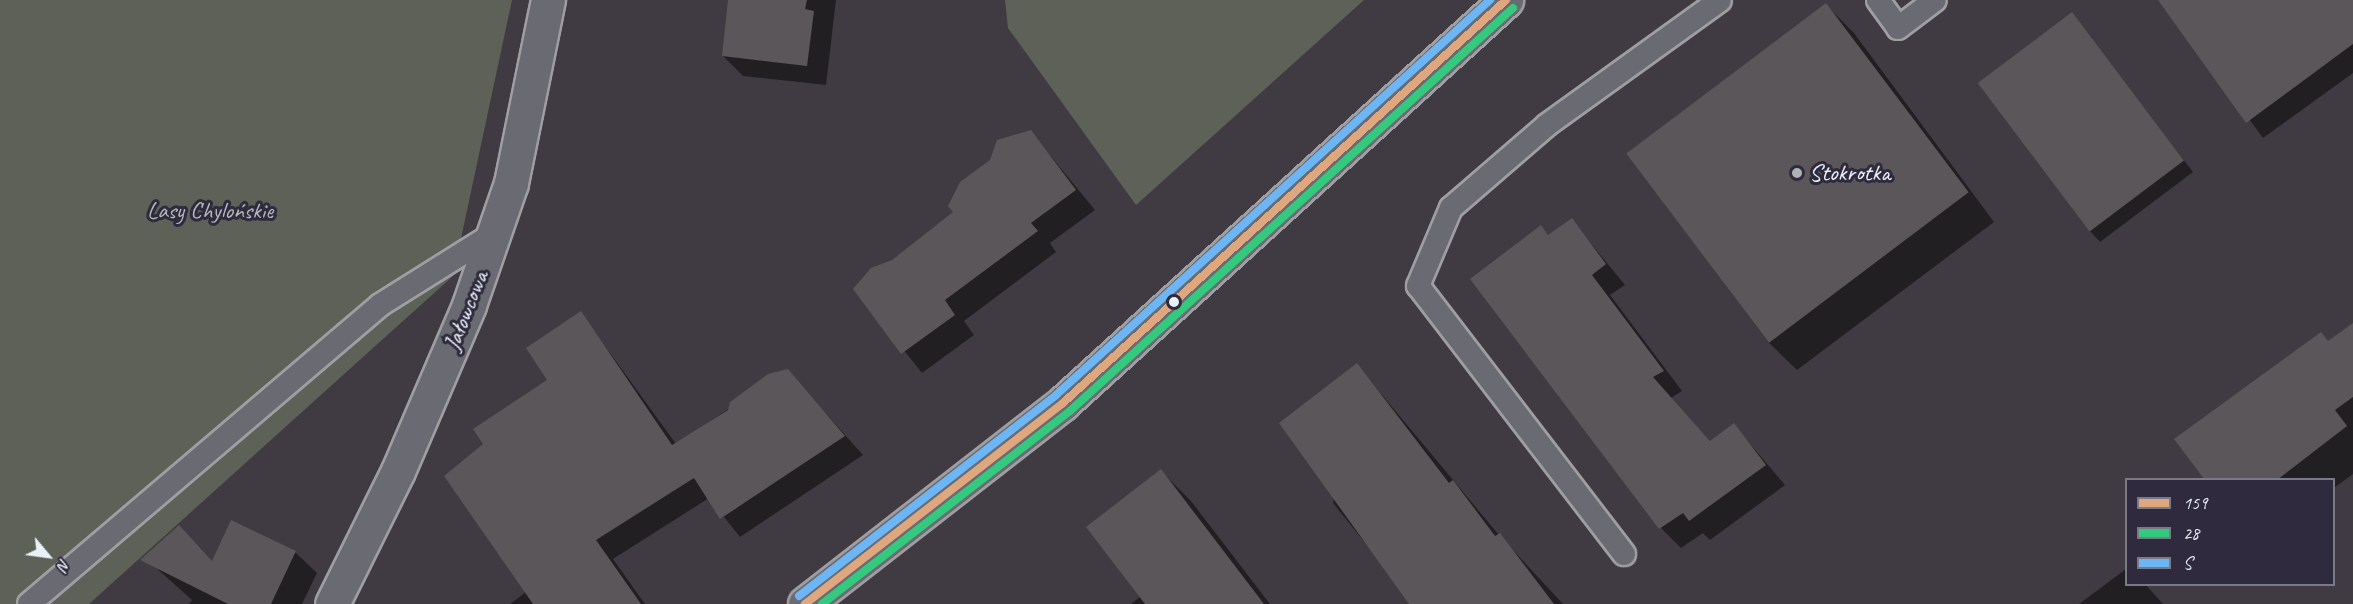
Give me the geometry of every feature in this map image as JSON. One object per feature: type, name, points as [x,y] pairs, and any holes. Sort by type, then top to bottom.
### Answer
[{"type":"street","name":"Jałowcowa","points":[[332,604],[439,381],[493,234],[511,183],[548,0]]},
{"type":"street","points":[[805,604],[1063,403],[1506,0]]},
{"type":"lane","points":[[1624,554],[1418,285],[1451,208],[1547,125],[1720,0]]},
{"type":"lane","points":[[1878,0],[1898,28],[1935,0]]},
{"type":"lane","points":[[29,604],[380,305],[493,234]]},
{"type":"green space","name":"Lasy Chylońskie","points":[[0,0],[512,0],[453,276],[89,604],[0,604]]},
{"type":"green space","points":[[1005,0],[1364,0],[1136,205],[1008,28]]},
{"type":"building","points":[[728,0],[807,0],[805,9],[814,11],[807,66],[722,56]]},
{"type":"building","points":[[2158,0],[2353,0],[2353,44],[2246,123]]},
{"type":"building","name":"Stokrotka","points":[[1826,3],[1969,192],[1769,343],[1626,153]]},
{"type":"building","points":[[2072,12],[2184,161],[2090,232],[1978,83]]},
{"type":"building","points":[[1031,130],[1076,190],[1031,223],[1038,231],[945,300],[955,315],[901,354],[853,289],[871,268],[892,260],[953,212],[948,206],[960,182],[990,160],[997,140]]},
{"type":"building","points":[[1572,218],[1606,264],[1592,275],[1664,371],[1653,377],[1710,441],[1734,423],[1766,465],[1689,521],[1683,513],[1659,529],[1470,279],[1541,225],[1548,235]]},
{"type":"building","points":[[581,311],[672,445],[728,410],[730,402],[768,374],[788,369],[845,436],[720,519],[694,478],[596,540],[641,604],[533,604],[444,476],[483,444],[473,429],[547,380],[526,348]]},
{"type":"building","points":[[2353,323],[2353,397],[2335,410],[2347,426],[2280,478],[2203,478],[2174,439],[2321,332],[2328,341]]},
{"type":"building","points":[[1357,363],[1449,483],[1453,480],[1495,536],[1500,533],[1554,604],[1409,604],[1279,423]]},
{"type":"building","points":[[1161,469],[1264,604],[1145,604],[1086,527]]},
{"type":"building","points":[[231,520],[296,551],[271,604],[228,604],[140,560],[179,525],[212,561]]},
{"type":"transit line","name":"S","points":[[799,596],[1056,395],[1490,0]]},
{"type":"transit line","name":"159","points":[[805,604],[1063,403],[1506,0]]},
{"type":"transit line","name":"28","points":[[822,604],[1070,411],[1513,8]]},
{"type":"place","name":"Stokrotka","points":[[1797,173]]}]
